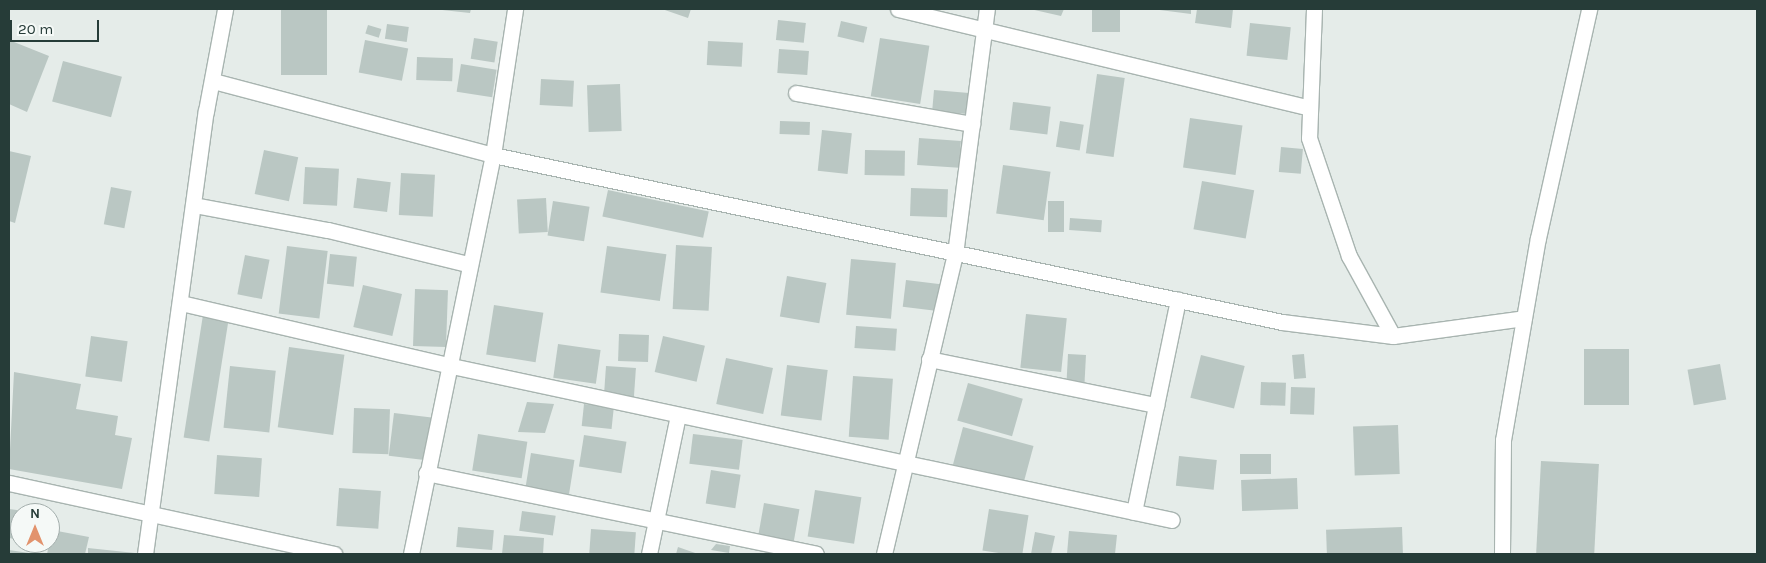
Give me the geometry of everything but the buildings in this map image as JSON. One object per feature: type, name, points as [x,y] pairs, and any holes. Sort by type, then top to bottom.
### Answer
[{"type":"street","points":[[145,554],[194,205],[225,9]]},
{"type":"street","points":[[411,554],[467,264],[493,155],[515,9]]},
{"type":"street","points":[[898,9],[984,28],[1307,107]]},
{"type":"street","points":[[884,554],[955,254],[987,9]]},
{"type":"street","points":[[1314,9],[1307,107],[1309,138],[1323,189],[1349,256],[1393,336]]},
{"type":"street","points":[[1502,554],[1503,440],[1524,318],[1589,9]]},
{"type":"street","points":[[213,81],[493,155],[955,254],[1335,331],[1393,336],[1524,318]]},
{"type":"street","points":[[796,93],[972,124]]},
{"type":"street","points":[[194,205],[328,230],[467,264]]},
{"type":"street","points":[[1134,512],[1178,299]]},
{"type":"street","points":[[181,303],[447,365],[1172,520]]},
{"type":"street","points":[[929,359],[1156,405]]},
{"type":"street","points":[[649,554],[678,415]]},
{"type":"street","points":[[426,473],[657,518],[816,554]]},
{"type":"street","points":[[9,484],[334,554]]}]
